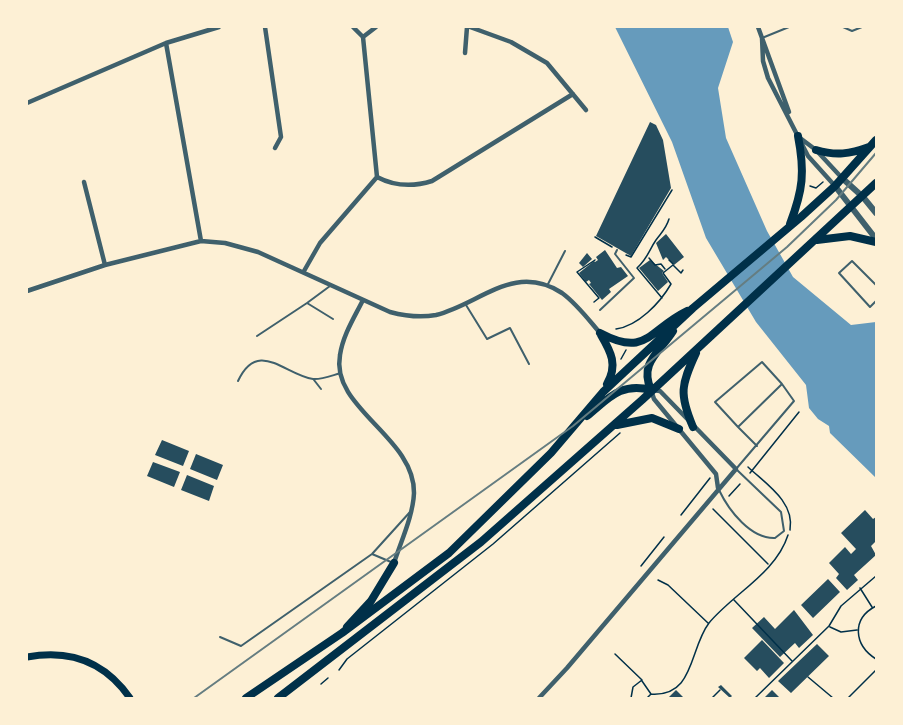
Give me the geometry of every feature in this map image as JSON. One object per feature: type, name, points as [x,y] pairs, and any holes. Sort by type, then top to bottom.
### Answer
[{"type":"main road","points":[[790,224],[803,183],[803,164],[798,136]]},
{"type":"main road","points":[[816,150],[832,154],[850,154],[873,143]]},
{"type":"main road","points":[[246,698],[342,633],[449,553],[492,514],[574,427],[603,392],[693,308],[710,296],[780,232],[835,186],[873,143]]},
{"type":"main road","points":[[278,698],[481,542],[613,427],[876,183]]},
{"type":"main road","points":[[815,240],[850,236],[876,240]]},
{"type":"main road","points":[[600,333],[626,345],[637,345],[671,319],[693,308]]},
{"type":"main road","points":[[651,390],[646,379],[647,365],[678,322]]},
{"type":"main road","points":[[600,333],[611,353],[614,366],[612,376],[603,392]]},
{"type":"main road","points":[[693,427],[683,404],[682,390],[698,349]]},
{"type":"main road","points":[[574,427],[622,389],[637,386],[651,390]]},
{"type":"main road","points":[[613,427],[652,418],[679,429]]},
{"type":"main road","points":[[342,633],[371,601],[394,563]]},
{"type":"main road","points":[[27,657],[46,654],[69,655],[86,660],[118,681],[130,698]]},
{"type":"street","points":[[27,104],[165,43],[219,27]]},
{"type":"street","points":[[265,27],[281,136],[275,148]]},
{"type":"street","points":[[304,271],[320,243],[377,177],[363,37],[353,27]]},
{"type":"street","points":[[363,37],[376,27]]},
{"type":"street","points":[[465,53],[469,27],[512,42],[546,63],[586,110]]},
{"type":"street","points":[[758,27],[792,124]]},
{"type":"street","points":[[762,38],[768,78],[808,156],[852,206],[876,240]]},
{"type":"street","points":[[165,43],[201,242]]},
{"type":"street","points":[[377,177],[388,183],[405,185],[432,181],[573,94]]},
{"type":"street","points":[[798,136],[816,150],[876,213]]},
{"type":"street","points":[[84,182],[105,265]]},
{"type":"street","points":[[27,291],[105,265],[201,242],[241,246],[304,271],[390,312],[422,317],[448,311],[501,285],[538,283],[547,286],[575,304],[600,333]]},
{"type":"street","points":[[363,300],[344,339],[339,358],[344,385],[357,403],[391,440],[405,462],[414,492],[394,563]]},
{"type":"street","points":[[539,698],[567,669],[736,469],[660,391],[651,390],[654,399],[716,474],[718,488]]},
{"type":"lane","points":[[762,38],[789,27]]},
{"type":"lane","points":[[843,27],[852,31],[862,27]]},
{"type":"lane","points":[[600,310],[634,278],[615,254],[617,249]]},
{"type":"lane","points":[[547,286],[565,251]]},
{"type":"lane","points":[[876,285],[857,263],[852,261],[839,273],[870,307],[876,301]]},
{"type":"lane","points":[[257,336],[333,284]]},
{"type":"lane","points":[[307,303],[333,319]]},
{"type":"lane","points":[[465,303],[487,339],[510,328],[529,364]]},
{"type":"lane","points":[[237,381],[250,364],[260,360],[271,361],[314,380],[321,389]]},
{"type":"lane","points":[[718,488],[724,501],[753,532],[764,538],[775,538],[784,531],[781,512],[736,469],[757,446],[794,400],[762,362],[715,402],[757,446]]},
{"type":"lane","points":[[314,380],[341,373]]},
{"type":"lane","points":[[738,427],[782,384]]},
{"type":"lane","points":[[220,637],[241,646],[372,554],[410,512]]},
{"type":"lane","points":[[372,554],[394,563]]},
{"type":"path","points":[[806,185],[817,189],[823,182]]},
{"type":"path","points":[[626,255],[631,257],[672,190]]},
{"type":"path","points":[[662,299],[637,268],[648,257],[654,243],[665,232],[669,219]]},
{"type":"path","points":[[648,257],[655,265],[661,264],[666,271]]},
{"type":"path","points":[[594,302],[599,298],[577,272],[595,260]]},
{"type":"path","points":[[669,260],[681,273],[683,270]]},
{"type":"path","points":[[616,329],[628,328],[662,299],[671,284],[663,273],[673,265]]},
{"type":"path","points":[[618,362],[626,349]]},
{"type":"path","points":[[750,473],[799,412]]},
{"type":"path","points":[[339,670],[346,659],[493,544],[625,429]]},
{"type":"path","points":[[681,514],[708,482],[710,474]]},
{"type":"path","points":[[729,496],[740,484]]},
{"type":"path","points":[[713,509],[769,565]]},
{"type":"path","points":[[641,566],[664,537]]},
{"type":"path","points":[[755,698],[829,626],[841,606],[876,576]]},
{"type":"path","points":[[658,580],[668,585],[708,624]]},
{"type":"path","points":[[860,588],[872,608]]},
{"type":"path","points":[[647,698],[651,694],[666,694],[680,685],[690,672],[694,651],[708,624],[734,600],[793,662]]},
{"type":"path","points":[[876,606],[862,618],[858,630],[858,640],[863,648],[876,659]]},
{"type":"path","points":[[829,626],[841,632],[858,630]]},
{"type":"path","points":[[615,654],[642,680],[651,694]]},
{"type":"path","points":[[849,698],[876,670]]},
{"type":"path","points":[[808,677],[833,698]]},
{"type":"path","points":[[321,684],[328,678]]},
{"type":"path","points":[[631,698],[633,687],[642,680]]},
{"type":"path","points":[[712,698],[720,690]]},
{"type":"water","points":[[615,27],[728,27],[733,42],[718,88],[726,138],[767,231],[793,277],[851,325],[876,322],[876,478],[830,433],[829,426],[818,419],[809,408],[806,385],[756,322],[706,238],[672,142]]},
{"type":"building","points":[[650,122],[656,125],[663,140],[671,188],[631,256],[596,236]]},
{"type":"building","points":[[666,234],[684,257],[674,265],[666,257],[663,260],[656,243]]},
{"type":"building","points":[[605,250],[617,268],[621,267],[628,276],[609,289],[611,292],[602,300],[589,284],[591,283],[589,280],[586,282],[579,273],[598,260],[596,257]]},
{"type":"building","points":[[587,253],[592,259],[583,267],[579,263]]},
{"type":"building","points":[[650,260],[664,271],[662,273],[668,282],[658,291],[639,268]]},
{"type":"building","points":[[162,440],[189,451],[183,466],[155,455]]},
{"type":"building","points":[[196,454],[223,465],[217,480],[190,469]]},
{"type":"building","points":[[153,462],[180,472],[174,487],[147,476]]},
{"type":"building","points":[[187,475],[214,486],[209,501],[181,490]]},
{"type":"building","points":[[865,510],[873,519],[876,517],[876,541],[871,546],[876,555],[854,575],[858,580],[847,590],[836,578],[839,574],[829,563],[845,547],[851,554],[856,549],[841,533]]},
{"type":"building","points":[[828,579],[840,592],[813,618],[801,605]]},
{"type":"building","points":[[794,610],[813,635],[799,648],[795,643],[780,657],[752,628],[764,617],[775,629]]},
{"type":"building","points":[[762,640],[784,663],[769,678],[760,668],[757,671],[744,658]]},
{"type":"building","points":[[817,644],[829,656],[791,693],[778,681]]},
{"type":"building","points":[[721,685],[732,696],[730,698],[718,687]]},
{"type":"building","points":[[676,690],[684,698],[668,698]]},
{"type":"building","points":[[772,690],[780,698],[764,698]]},
{"type":"railway","points":[[194,698],[573,426],[787,247],[836,200],[876,153]]}]
